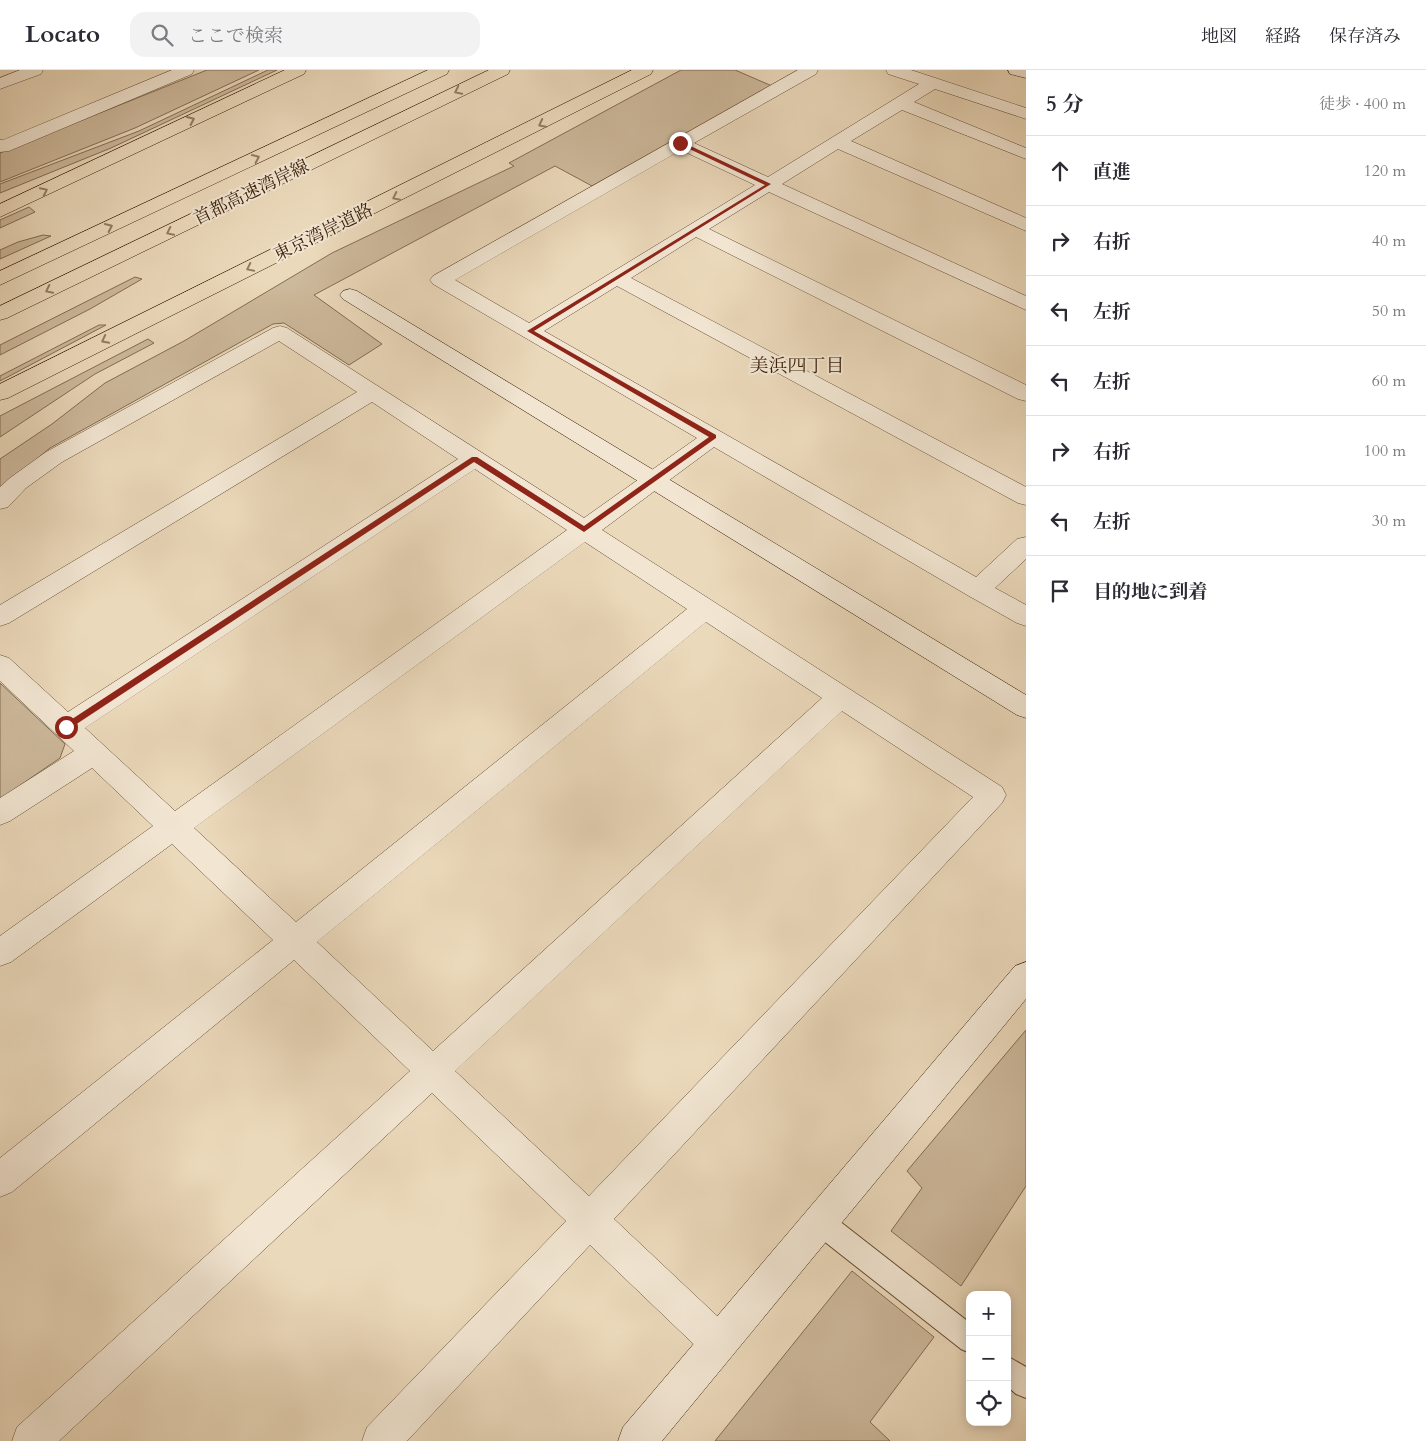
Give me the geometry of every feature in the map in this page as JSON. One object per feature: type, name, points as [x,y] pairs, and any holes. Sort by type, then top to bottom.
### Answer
[{"type":"highway","points":[[0,211],[298,70]]},
{"type":"highway","name":"首都高速湾岸線","points":[[0,279],[441,70]]},
{"type":"highway","name":"首都高速湾岸線","points":[[0,314],[502,70]]},
{"type":"highway","name":"東京湾岸道路","points":[[0,393],[176,304],[461,166],[645,70]]},
{"type":"street","points":[[0,84],[35,70]]},
{"type":"street","points":[[0,145],[3,147],[186,70]]},
{"type":"street","points":[[810,70],[440,280],[1026,618]]},
{"type":"street","points":[[894,70],[1026,114]]},
{"type":"street","points":[[1016,70],[1026,73]]},
{"type":"street","points":[[530,331],[934,83]]},
{"type":"street","points":[[901,103],[1026,154]]},
{"type":"street","points":[[837,142],[1026,225]]},
{"type":"street","points":[[680,143],[1026,304]]},
{"type":"street","points":[[696,230],[1026,394]]},
{"type":"street","points":[[616,278],[1026,497]]},
{"type":"street","points":[[350,295],[1026,708]]},
{"type":"street","points":[[0,501],[18,483],[54,457],[280,332],[706,608],[840,698],[992,795],[381,1441]]},
{"type":"street","points":[[0,617],[372,392]]},
{"type":"street","points":[[0,954],[714,437]]},
{"type":"street","points":[[66,727],[474,459]]},
{"type":"street","points":[[978,590],[1026,545]]},
{"type":"street","points":[[0,1180],[706,608]]},
{"type":"street","points":[[0,665],[295,940],[719,1343]]},
{"type":"street","points":[[31,1441],[840,698]]},
{"type":"street","points":[[0,813],[93,753]]},
{"type":"street","points":[[637,1441],[1026,976]]},
{"type":"lane","points":[[820,1222],[966,1337]]},
{"type":"lane","points":[[1011,1372],[1026,1384]]},
{"type":"shaded area","points":[[207,70],[259,70],[135,128],[0,182],[0,153]]},
{"type":"shaded area","points":[[268,70],[277,70],[111,148],[0,193],[0,184],[139,131]]},
{"type":"shaded area","points":[[681,70],[735,70],[772,86],[592,186],[555,166],[314,295],[382,344],[349,365],[284,323],[273,324],[50,448],[0,489],[0,459],[52,424],[105,383],[184,341],[332,253],[514,166],[509,163]]},
{"type":"shaded area","points":[[29,207],[35,212],[0,228],[0,220]]},
{"type":"shaded area","points":[[43,235],[51,236],[0,259],[0,250],[18,242]]},
{"type":"shaded area","points":[[135,277],[142,279],[90,309],[0,355],[0,345]]},
{"type":"shaded area","points":[[99,325],[106,325],[0,381],[0,376]]},
{"type":"shaded area","points":[[148,339],[154,343],[95,374],[0,437],[0,416]]},
{"type":"shaded area","points":[[0,683],[65,744],[60,758],[0,799]]},
{"type":"shaded area","points":[[1026,1030],[1026,1186],[961,1286],[891,1231],[922,1188],[907,1171]]},
{"type":"shaded area","points":[[852,1271],[934,1337],[870,1422],[890,1441],[715,1441]]},
{"type":"district","name":"美浜四丁目","points":[[797,365]]},
{"type":"route","points":[[66,727],[474,459],[584,530],[714,437],[530,331],[769,184],[680,143]]}]
